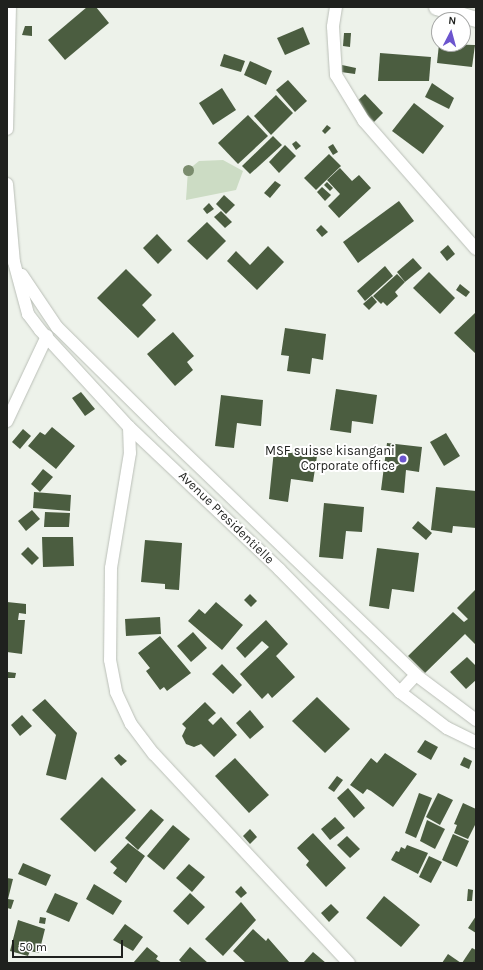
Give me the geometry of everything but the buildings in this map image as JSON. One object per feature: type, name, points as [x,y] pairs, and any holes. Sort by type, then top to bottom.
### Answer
[{"type":"street","points":[[7,129],[10,7]]},
{"type":"street","points":[[336,7],[333,26],[336,75],[364,121],[476,249]]},
{"type":"street","points":[[436,7],[476,19]]},
{"type":"street","name":"Avenue Presidentielle","points":[[7,184],[14,262],[28,314],[46,336],[129,427],[400,692],[447,728],[476,742]]},
{"type":"street","name":"Avenue Presidentielle","points":[[14,262],[43,311],[57,328],[416,675],[476,720]]},
{"type":"street","points":[[7,421],[46,336]]},
{"type":"street","points":[[129,427],[130,453],[111,568],[110,660],[116,692],[131,724],[154,754],[349,963]]},
{"type":"street","points":[[146,442],[163,432]]},
{"type":"street","points":[[400,692],[416,675]]},
{"type":"green space","points":[[223,160],[243,171],[236,190],[186,200],[188,170],[199,161]]},
{"type":"place","name":"MSF suisse kisangani Corporate office","points":[[403,459]]}]
